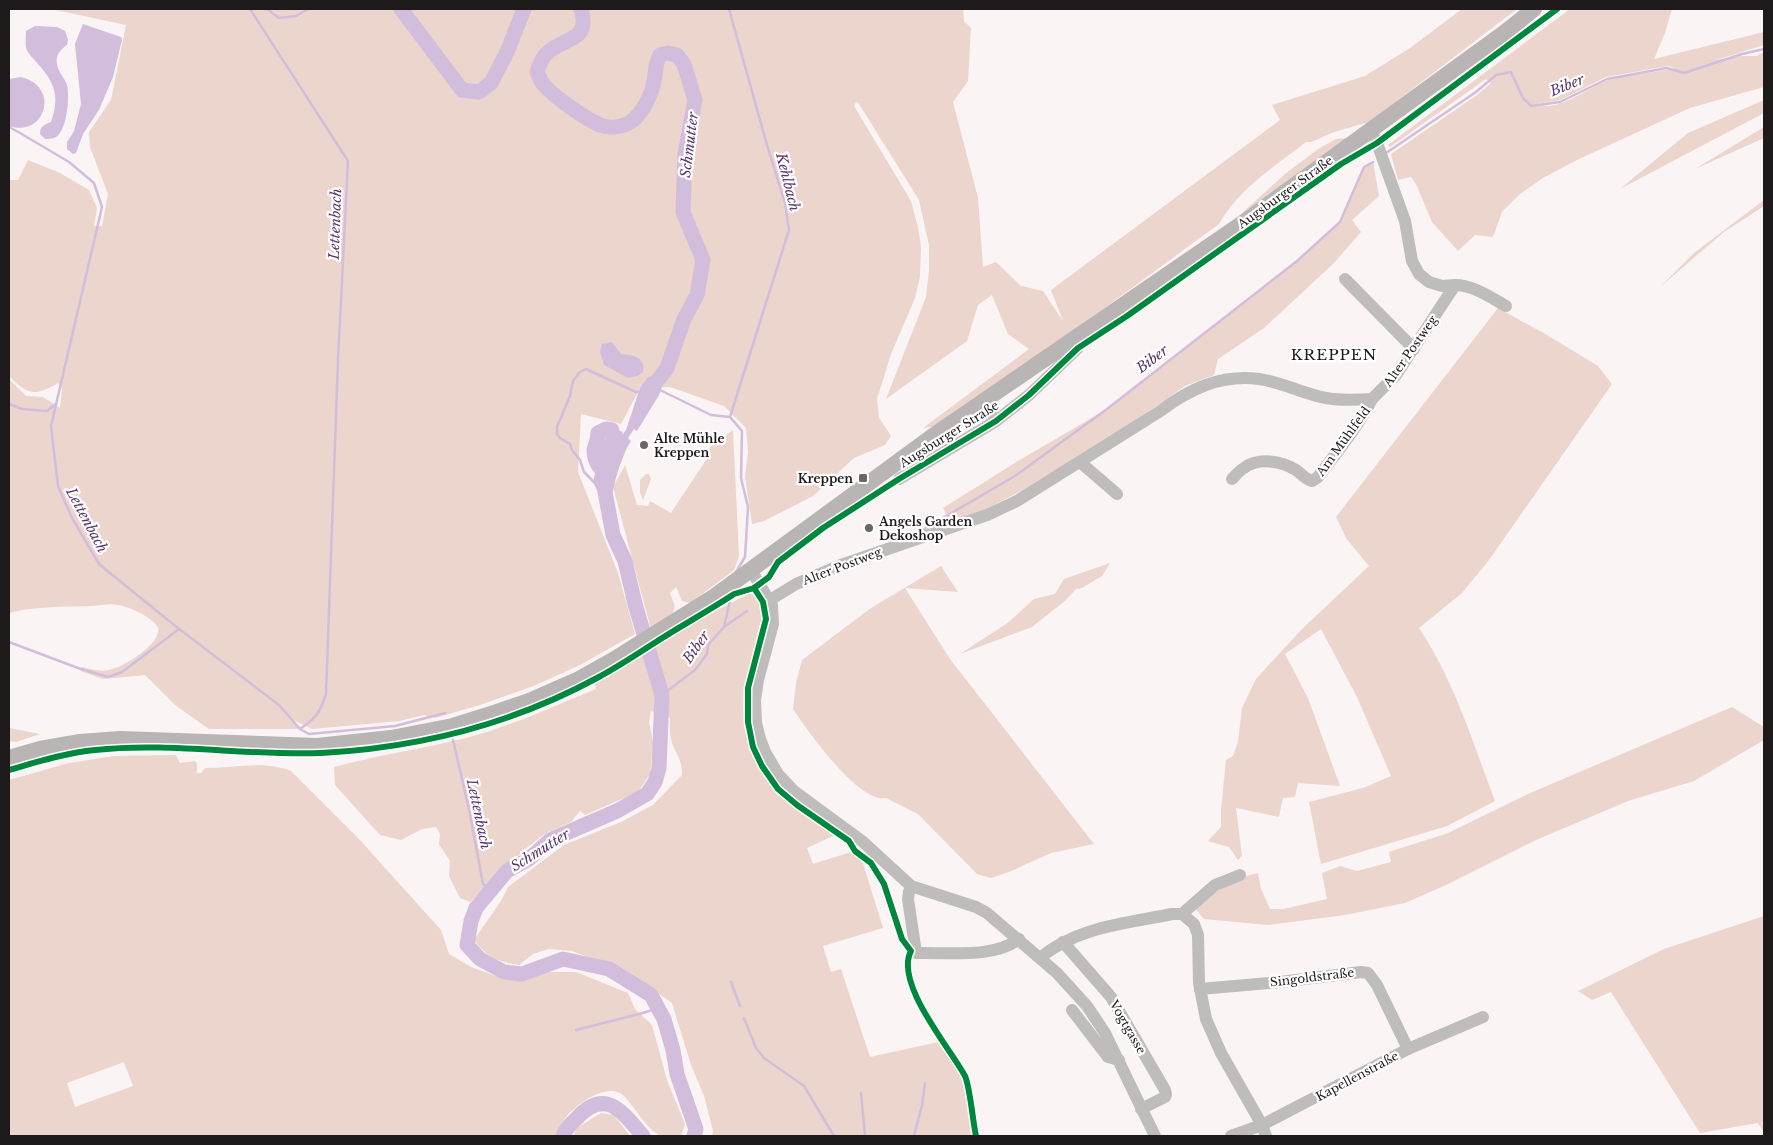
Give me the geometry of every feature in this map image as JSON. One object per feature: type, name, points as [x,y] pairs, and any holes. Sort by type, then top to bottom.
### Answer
[{"type":"main road","name":"Augsburger Straße","points":[[9,758],[40,749],[80,742],[120,739],[318,746],[391,738],[450,726],[491,714],[578,679],[631,649],[715,596],[981,401],[1247,220],[1371,131],[1534,9]]},
{"type":"street","points":[[1371,131],[1378,143],[1405,221],[1412,261],[1419,274],[1429,282],[1442,286],[1465,285],[1474,288],[1506,306]]},
{"type":"street","points":[[1345,279],[1414,350]]},
{"type":"street","name":"Alter Postweg","points":[[770,600],[796,584],[841,565],[987,515],[1017,501],[1159,412],[1180,396],[1204,386],[1230,378],[1259,379],[1325,398],[1372,399],[1396,375],[1414,350],[1454,285]]},
{"type":"street","name":"Augsburger Straße","points":[[899,479],[996,421],[1029,394],[1078,348]]},
{"type":"street","name":"Am Mühlfeld","points":[[1232,479],[1244,468],[1258,462],[1273,462],[1291,468],[1307,480],[1312,481],[1318,477],[1344,443],[1363,417],[1372,399]]},
{"type":"street","name":"Augsburger Straße","points":[[981,401],[996,421]]},
{"type":"street","points":[[1080,462],[1117,494]]},
{"type":"street","points":[[749,572],[772,605],[773,624],[758,680],[755,700],[756,723],[765,752],[778,774],[794,790],[862,840],[911,886],[976,907],[987,913],[1073,989],[1105,1033],[1155,1136]]},
{"type":"street","points":[[1182,914],[1215,885],[1240,874]]},
{"type":"street","points":[[911,886],[908,892],[908,899],[916,952],[982,952],[1003,948],[1018,939]]},
{"type":"street","points":[[1040,958],[1054,946],[1093,930],[1172,914],[1182,914],[1194,924],[1198,935],[1198,972],[1206,1019],[1221,1053],[1264,1131]]},
{"type":"street","name":"Vogtgasse","points":[[1063,942],[1111,997],[1165,1090],[1165,1097],[1141,1109]]},
{"type":"street","name":"Singoldstraße","points":[[1200,989],[1361,972],[1368,973],[1377,985],[1408,1049]]},
{"type":"street","points":[[1072,1010],[1108,1057],[1119,1060]]},
{"type":"street","name":"Kapellenstraße","points":[[1231,1136],[1264,1131],[1408,1049],[1483,1017]]},
{"type":"shaded area","points":[[51,9],[963,9],[964,21],[971,28],[968,81],[953,102],[978,198],[983,267],[996,262],[1021,286],[1043,291],[1063,321],[1051,290],[1280,120],[1272,105],[1365,76],[1410,48],[1462,9],[1517,9],[1369,122],[1334,132],[1311,142],[1306,142],[1247,189],[1227,211],[1219,224],[1020,370],[938,426],[923,428],[1029,349],[1008,334],[992,295],[978,305],[967,341],[886,399],[926,297],[929,245],[919,200],[856,102],[854,106],[911,201],[921,247],[920,276],[915,298],[891,354],[877,399],[879,418],[891,436],[885,445],[854,458],[813,496],[764,521],[752,524],[745,477],[748,452],[746,428],[724,406],[670,387],[640,388],[621,424],[581,414],[578,472],[618,573],[635,634],[582,664],[536,685],[480,705],[435,718],[424,715],[399,721],[312,729],[293,720],[300,729],[209,729],[175,705],[145,675],[103,679],[80,671],[82,667],[102,671],[115,668],[123,665],[148,648],[158,634],[158,628],[156,624],[135,610],[106,604],[40,608],[9,613],[9,379],[26,396],[43,397],[60,408],[62,389],[58,383],[43,390],[32,392],[21,387],[9,376],[9,180],[18,180],[28,160],[60,173],[89,190],[97,208],[94,226],[102,226],[108,194],[90,147],[89,132],[111,100],[126,25]]},
{"type":"shaded area","points":[[1570,9],[1672,9],[1665,33],[1654,59],[1764,32],[1764,45],[1716,60],[1757,56],[1764,52],[1764,87],[1690,108],[1579,159],[1543,178],[1520,194],[1502,212],[1493,237],[1475,235],[1458,251],[1432,222],[1416,184],[1411,177],[1398,180],[1391,154],[1477,95],[1491,83],[1486,79],[1390,147],[1388,145]],"holes":[[[1668,66],[1675,68],[1609,80],[1555,105],[1537,104],[1560,100],[1606,77]]]},
{"type":"shaded area","points":[[83,24],[121,37],[122,40],[113,77],[99,110],[83,134],[76,153],[73,154],[67,149],[67,142],[74,131],[81,104],[75,44]]},
{"type":"shaded area","points":[[35,26],[57,27],[65,31],[68,40],[67,45],[57,58],[59,70],[67,85],[67,113],[60,133],[50,139],[45,139],[40,134],[40,131],[43,126],[51,122],[55,105],[54,91],[44,71],[27,50],[26,46],[26,31]]},
{"type":"shaded area","points":[[21,77],[33,82],[41,91],[44,100],[44,110],[32,125],[21,128],[9,126],[9,79]]},
{"type":"shaded area","points":[[1764,100],[1764,113],[1620,189],[1688,133]]},
{"type":"shaded area","points":[[1764,127],[1764,138],[1695,169]]},
{"type":"shaded area","points":[[1349,138],[1230,224],[1285,174],[1318,149],[1336,139]]},
{"type":"shaded area","points":[[1373,162],[1379,196],[1352,220],[1361,232],[1334,263],[1264,328],[1218,359],[1214,375],[1185,386],[1118,433],[1023,490],[980,512],[951,523],[943,508],[1107,409],[1297,261],[1340,222],[1364,167]]},
{"type":"shaded area","points":[[1764,200],[1764,206],[1724,232],[1660,287],[1694,253]]},
{"type":"shaded area","points":[[1498,308],[1598,366],[1612,384],[1489,560],[1462,593],[1419,628],[1453,690],[1495,801],[1447,826],[1321,864],[1309,802],[1363,788],[1391,776],[1357,697],[1321,629],[1285,654],[1308,698],[1340,786],[1298,783],[1295,797],[1283,798],[1279,817],[1236,808],[1242,856],[1238,860],[1229,847],[1208,841],[1221,827],[1226,760],[1233,756],[1238,742],[1242,708],[1256,679],[1301,630],[1369,566],[1346,538],[1336,517]]},
{"type":"shaded area","points":[[612,342],[621,354],[634,356],[641,360],[643,372],[628,378],[604,365],[600,352],[602,344]]},
{"type":"shaded area","points":[[663,373],[659,395],[637,431],[634,429],[628,438],[631,441],[612,482],[610,491],[602,494],[598,492],[593,482],[601,447],[607,435],[615,429],[623,432],[622,435],[626,430],[640,388],[648,377]]},
{"type":"shaded area","points":[[733,430],[739,556],[734,570],[690,603],[682,601],[676,587],[670,593],[674,604],[673,613],[651,629],[613,487],[625,465],[637,505],[648,506],[650,501],[671,513],[708,457],[710,447]]},
{"type":"shaded area","points":[[646,474],[649,474],[651,479],[643,500],[640,492],[640,480]]},
{"type":"shaded area","points":[[1110,563],[1102,576],[1082,588],[1076,589],[1066,600],[1032,627],[960,654],[1009,622],[1034,599],[1055,594],[1064,579]]},
{"type":"shaded area","points":[[941,566],[958,592],[905,588],[950,659],[1094,844],[1051,853],[991,878],[977,874],[918,814],[886,798],[875,797],[862,790],[848,778],[821,748],[793,709],[796,683],[802,660],[871,608]]},
{"type":"shaded area","points":[[750,593],[759,598],[763,618],[761,633],[748,672],[744,702],[746,732],[756,760],[772,786],[785,800],[835,835],[807,848],[813,864],[851,852],[862,860],[883,928],[823,946],[831,972],[841,969],[870,1057],[943,1041],[966,1078],[976,1136],[712,1136],[713,1131],[704,1096],[691,1065],[672,1003],[626,971],[572,951],[549,949],[533,954],[519,965],[493,958],[474,940],[501,901],[508,887],[564,845],[621,822],[653,805],[682,775],[680,759],[670,736],[670,718],[651,711],[649,722],[653,742],[650,774],[638,792],[585,815],[580,811],[571,822],[546,833],[525,849],[470,902],[460,898],[449,876],[450,861],[439,844],[440,834],[436,827],[422,829],[401,840],[380,835],[335,785],[334,767],[450,742],[500,728],[596,689],[595,684],[704,617]]},
{"type":"shaded area","points":[[1732,707],[1764,727],[1764,740],[1694,781],[1628,801],[1536,840],[1446,885],[1405,903],[1345,915],[1268,925],[1204,919],[1194,907],[1234,879],[1258,873],[1261,889],[1270,909],[1283,909],[1327,899],[1322,873],[1340,866],[1357,871],[1391,862],[1389,852],[1448,833],[1528,794]]},
{"type":"shaded area","points":[[9,728],[40,734],[16,742],[9,741]]},
{"type":"shaded area","points":[[176,755],[180,763],[195,761],[197,763],[197,773],[201,773],[205,768],[249,765],[270,766],[291,771],[359,839],[441,930],[449,954],[471,967],[507,980],[549,972],[576,972],[628,993],[635,1009],[652,1025],[667,1080],[685,1124],[681,1136],[665,1137],[656,1133],[646,1124],[624,1096],[610,1091],[585,1100],[565,1118],[555,1136],[9,1136],[9,780],[69,763],[114,756]],"holes":[[[124,1062],[133,1086],[75,1107],[67,1083]]]},
{"type":"shaded area","points":[[1764,916],[1764,1122],[1762,1122],[1764,1132],[1758,1123],[1700,1133],[1611,992],[1592,1000],[1578,991],[1664,949]]},
{"type":"shaded area","points":[[601,1113],[614,1115],[630,1136],[573,1136],[577,1128]]},
{"type":"waterway","name":"Lettenbach","points":[[250,9],[348,161],[338,360],[326,694],[317,714],[300,729]]},
{"type":"waterway","points":[[267,9],[279,18],[296,16],[308,9]]},
{"type":"waterway","name":"Schmutter","points":[[401,9],[462,90],[479,92],[491,83],[507,52],[524,9]]},
{"type":"waterway","name":"Schmutter","points":[[581,9],[583,20],[579,33],[574,38],[553,48],[546,54],[537,72],[543,84],[555,95],[579,113],[600,125],[610,127],[621,126],[635,119],[644,107],[652,90],[658,58],[660,55],[668,53],[677,55],[684,64],[695,100],[685,154],[683,212],[703,260],[697,295],[684,319],[667,368],[651,389]]},
{"type":"waterway","name":"Kehlbach","points":[[729,9],[785,203],[789,230],[730,417],[742,431],[741,478],[748,507],[745,557],[736,572]]},
{"type":"waterway","name":"Biber","points":[[1386,153],[1476,92],[1496,75],[1511,72],[1523,98],[1531,106],[1560,102],[1607,79],[1667,68],[1684,73],[1742,54],[1764,49]]},
{"type":"waterway","name":"Lettenbach","points":[[9,127],[69,162],[94,183],[102,207],[51,426],[58,486],[72,518],[99,564],[174,625],[279,705],[300,729],[309,734],[395,726],[445,713]]},
{"type":"waterway","name":"Biber","points":[[919,532],[1015,476],[1107,409],[1297,261],[1340,222],[1364,167],[1373,162]]},
{"type":"waterway","points":[[595,483],[584,472],[580,460],[570,444],[557,434],[557,427],[570,396],[573,381],[580,372],[586,369],[636,392],[642,392]]},
{"type":"waterway","name":"Kehlbach","points":[[658,389],[711,415],[730,417]]},
{"type":"waterway","points":[[9,404],[22,409],[47,411],[56,404]]},
{"type":"waterway","name":"Schmutter","points":[[610,472],[608,476],[600,468],[596,462],[594,450],[598,433],[606,429],[612,430]]},
{"type":"waterway","name":"Schmutter","points":[[609,474],[605,492],[613,535],[625,561],[635,604],[662,695],[659,768],[655,782],[647,794],[617,811],[550,840],[529,859],[507,871],[476,908],[471,921],[467,945],[480,959],[504,972],[522,974],[563,959],[609,969],[651,995],[664,1019],[673,1050],[677,1074],[696,1129],[694,1136]]},
{"type":"waterway","name":"Kehlbach","points":[[724,627],[732,592]]},
{"type":"waterway","name":"Biber","points":[[662,695],[695,670],[707,654],[708,645],[724,627],[747,611]]},
{"type":"waterway","points":[[9,642],[78,668],[108,677],[122,672],[179,629]]},
{"type":"waterway","name":"Lettenbach","points":[[453,740],[469,809],[483,884],[490,890]]},
{"type":"waterway","points":[[731,982],[740,1006]]},
{"type":"waterway","points":[[576,1030],[658,1008]]},
{"type":"waterway","points":[[744,1018],[756,1048],[764,1058],[804,1086],[834,1136]]},
{"type":"waterway","points":[[914,1136],[922,1105],[925,1083]]},
{"type":"waterway","points":[[861,1093],[865,1136]]},
{"type":"waterway","name":"Schmutter","points":[[563,1136],[577,1118],[587,1109],[597,1104],[606,1104],[614,1107],[629,1119],[643,1136]]},
{"type":"cycle path","points":[[9,770],[73,753],[123,748],[321,753],[393,746],[463,731],[498,721],[565,694],[613,669],[734,594],[754,588],[769,577],[778,562],[823,528],[899,479],[996,421],[1029,395],[1078,348],[1127,316],[1341,164],[1377,143],[1557,9]]},
{"type":"cycle path","points":[[754,588],[763,602],[766,619],[748,688],[748,722],[753,747],[762,766],[778,789],[797,805],[849,841],[855,851],[871,863],[884,884],[902,939],[911,951],[908,964],[910,980],[917,997],[926,1015],[965,1076],[976,1136]]},
{"type":"place","name":"Alte Mühle Kreppen","points":[[644,445]]},
{"type":"place","name":"Kreppen","points":[[863,478]]},
{"type":"place","name":"Angels Garden Dekoshop","points":[[869,528]]},
{"type":"district","name":"KREPPEN","points":[[1334,354]]}]
